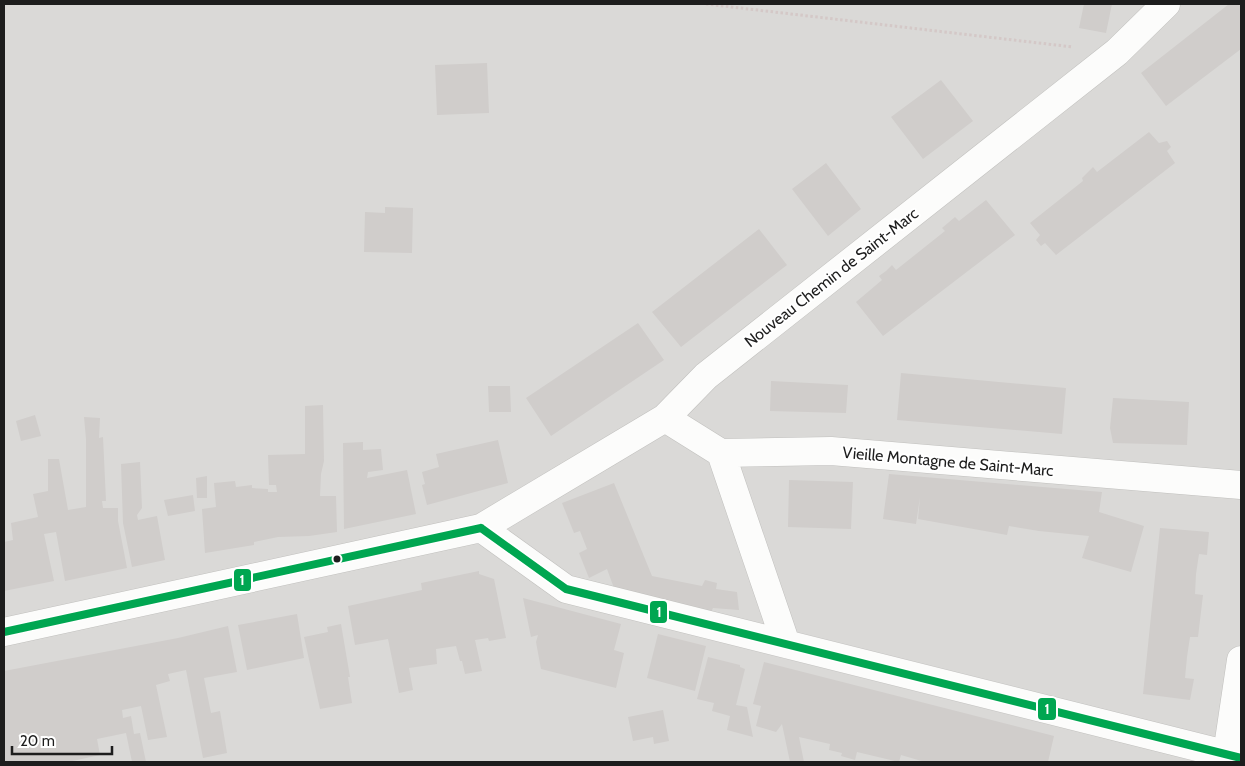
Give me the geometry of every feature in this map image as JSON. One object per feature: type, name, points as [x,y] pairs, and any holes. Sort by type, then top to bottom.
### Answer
[{"type":"street","name":"Nouveau Chemin de Saint-Marc","points":[[4,632],[481,528],[665,418],[706,376],[1117,52],[1166,4]]},
{"type":"street","points":[[665,418],[721,453],[786,644]]},
{"type":"street","name":"Vieille Montagne de Saint-Marc","points":[[721,453],[831,451],[1241,485]]},
{"type":"street","points":[[481,528],[566,589],[1234,756],[1241,660]]},
{"type":"path","points":[[706,4],[1117,52]]},
{"type":"shaded area","points":[[4,4],[1241,4],[1241,762],[4,762]]},
{"type":"building","points":[[1084,4],[1112,4],[1106,33],[1079,28]]},
{"type":"building","points":[[1229,4],[1241,4],[1241,49],[1166,106],[1141,73]]},
{"type":"building","points":[[487,63],[489,113],[437,115],[435,65]]},
{"type":"building","points":[[941,80],[973,121],[923,159],[891,117]]},
{"type":"building","points":[[1149,132],[1159,143],[1167,141],[1171,147],[1167,151],[1175,163],[1056,255],[1045,243],[1041,246],[1036,240],[1040,235],[1030,223],[1083,181],[1082,178],[1093,167],[1097,172]]},
{"type":"building","points":[[826,163],[861,209],[828,236],[792,189]]},
{"type":"building","points":[[986,200],[1015,235],[883,336],[856,302],[882,280],[879,276],[892,265],[896,270],[945,231],[942,228],[955,217],[959,221]]},
{"type":"building","points":[[385,207],[413,208],[412,253],[364,252],[365,212],[385,213]]},
{"type":"building","points":[[759,229],[787,265],[681,347],[652,312]]},
{"type":"building","points":[[638,323],[664,360],[551,436],[526,398]]},
{"type":"building","points":[[901,373],[1066,388],[1062,434],[897,420]]},
{"type":"building","points":[[771,381],[848,385],[846,413],[770,411]]},
{"type":"building","points":[[488,386],[510,386],[511,412],[489,412]]},
{"type":"building","points":[[1113,398],[1189,402],[1187,445],[1113,443],[1110,428]]},
{"type":"building","points":[[323,405],[324,461],[321,474],[320,496],[336,496],[337,532],[309,536],[278,537],[254,542],[254,545],[205,553],[202,509],[216,507],[214,483],[235,481],[236,487],[252,485],[252,488],[268,489],[268,492],[277,492],[276,485],[269,485],[268,455],[305,454],[305,406]]},
{"type":"building","points":[[35,415],[41,436],[21,441],[16,421]]},
{"type":"building","points":[[84,417],[100,418],[99,438],[103,437],[106,501],[102,501],[103,508],[118,508],[118,521],[127,568],[65,581],[56,532],[44,534],[54,581],[4,591],[4,542],[13,540],[11,523],[38,517],[33,494],[48,491],[48,459],[59,459],[68,510],[86,507],[86,439]]},
{"type":"building","points":[[498,440],[508,483],[427,505],[422,485],[425,484],[422,472],[439,467],[436,454]]},
{"type":"building","points":[[363,442],[363,450],[381,449],[383,470],[368,472],[367,478],[407,470],[416,514],[344,529],[343,443]]},
{"type":"building","points":[[140,462],[142,508],[137,515],[138,520],[157,516],[165,560],[132,567],[123,523],[121,464]]},
{"type":"building","points":[[889,474],[1102,492],[1099,512],[1144,526],[1131,572],[1082,558],[1089,536],[1009,526],[1007,535],[918,519],[920,497],[916,524],[883,519]]},
{"type":"building","points":[[207,476],[207,498],[197,498],[196,478]]},
{"type":"building","points":[[789,480],[853,482],[851,529],[788,527]]},
{"type":"building","points":[[614,483],[652,576],[702,586],[705,580],[717,583],[716,589],[737,592],[739,610],[713,608],[711,612],[614,588],[607,569],[589,578],[579,553],[587,549],[580,531],[574,533],[562,503]]},
{"type":"building","points":[[193,495],[195,511],[168,516],[164,500]]},
{"type":"building","points":[[1160,528],[1209,532],[1207,555],[1199,554],[1196,574],[1195,594],[1203,595],[1198,637],[1190,637],[1187,657],[1185,678],[1194,679],[1190,700],[1143,694]]},
{"type":"building","points":[[479,571],[479,574],[494,579],[506,638],[489,641],[488,638],[475,640],[482,671],[465,674],[456,646],[436,649],[437,664],[409,668],[413,690],[399,693],[388,639],[355,645],[348,606],[422,590],[421,583]]},
{"type":"building","points":[[523,598],[621,624],[614,650],[624,653],[616,688],[541,669],[536,642],[538,635],[531,637]]},
{"type":"building","points":[[297,614],[304,658],[247,670],[238,625]]},
{"type":"building","points":[[341,624],[350,677],[348,677],[352,703],[320,709],[304,637],[328,632],[327,627]]},
{"type":"building","points":[[228,626],[237,672],[204,678],[211,713],[220,711],[227,753],[203,758],[186,670],[168,674],[170,681],[156,685],[167,737],[148,740],[141,706],[122,710],[123,718],[131,716],[134,734],[140,733],[146,762],[132,762],[126,733],[97,739],[100,755],[68,762],[4,762],[4,671],[178,638]]},
{"type":"building","points":[[658,634],[706,646],[695,691],[647,678]]},
{"type":"building","points":[[708,657],[740,665],[740,667],[745,669],[736,705],[747,707],[753,737],[727,730],[730,716],[712,711],[714,703],[697,699]]},
{"type":"building","points":[[764,662],[1054,736],[1048,762],[925,762],[901,755],[899,762],[857,752],[855,760],[841,756],[842,753],[829,750],[830,744],[799,737],[804,762],[790,762],[782,724],[776,732],[756,726],[761,706],[753,704]]},
{"type":"building","points":[[663,710],[669,741],[654,744],[653,737],[633,741],[628,717]]},
{"type":"transit line","name":"1","points":[[481,528],[566,589],[1241,758]]},
{"type":"transit line","name":"1","points":[[4,632],[481,528]]}]
